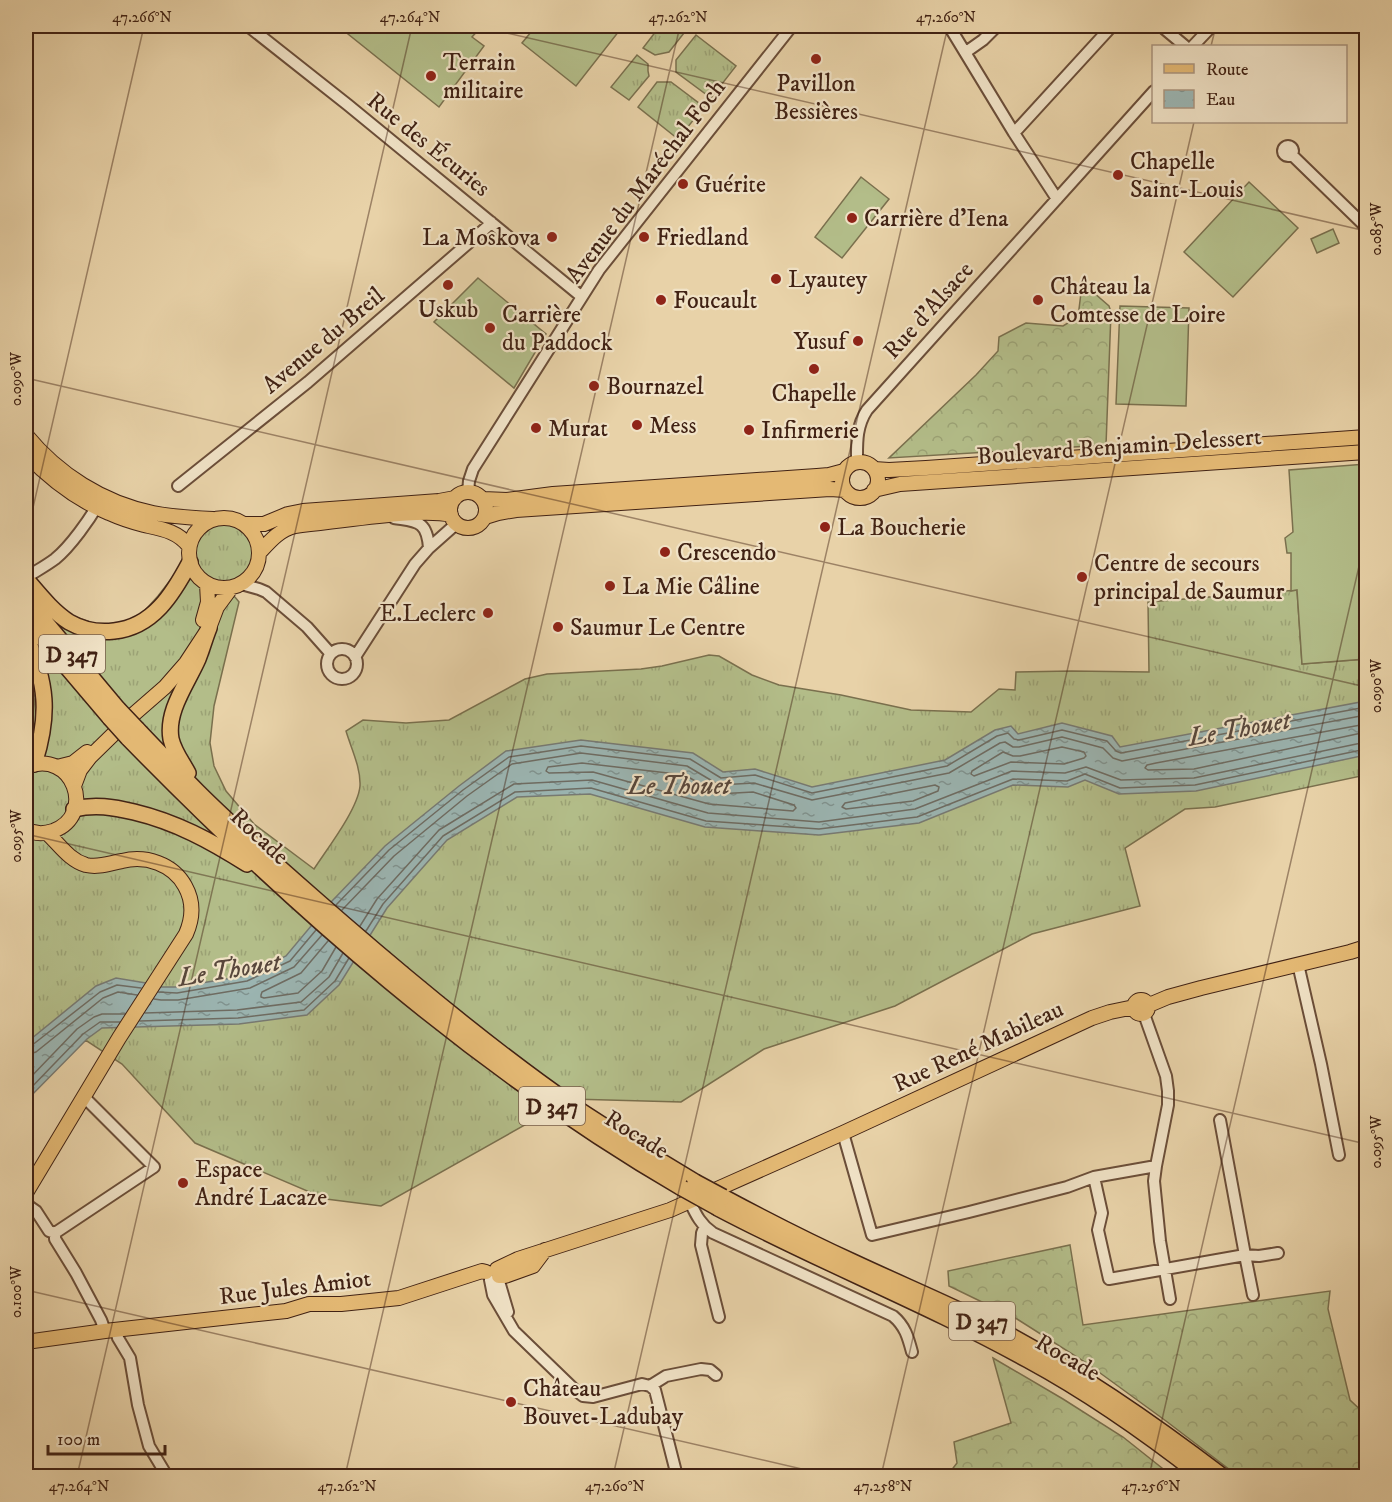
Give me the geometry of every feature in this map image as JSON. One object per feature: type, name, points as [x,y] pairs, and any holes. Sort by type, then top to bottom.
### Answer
[{"type":"highway","points":[[28,577],[47,603],[69,622],[84,629],[113,631],[142,623],[153,615],[171,595],[190,562]]},
{"type":"highway","name":"D 347","points":[[26,599],[114,714]]},
{"type":"highway","name":"Rocade","points":[[26,619],[212,821],[280,885],[297,891],[361,956],[434,1009],[483,1055],[561,1112],[611,1146],[689,1191],[721,1202],[817,1258],[957,1323],[1069,1383],[1115,1413],[1201,1476]]},
{"type":"highway","points":[[198,792],[174,748],[171,725],[173,712],[199,656],[208,628]]},
{"type":"highway","points":[[26,637],[40,674],[44,694],[43,726],[30,765]]},
{"type":"highway","name":"D 347","points":[[133,734],[198,792],[297,891]]},
{"type":"highway","points":[[74,809],[104,806],[168,822],[189,830],[218,846],[280,885]]},
{"type":"highway","name":"D 347","points":[[721,1202],[812,1242],[1015,1338],[1130,1408],[1222,1476]]},
{"type":"main road","points":[[26,435],[65,473],[124,519],[168,530],[189,546]]},
{"type":"main road","name":"Boulevard Benjamin Delessert","points":[[874,469],[917,469],[1366,437]]},
{"type":"main road","name":"Boulevard Benjamin Delessert","points":[[874,490],[900,484],[1366,452]]},
{"type":"main road","points":[[26,454],[57,483],[100,501],[178,516],[229,518],[244,524],[264,524],[296,512],[455,498]]},
{"type":"main road","points":[[856,462],[866,463],[874,469],[878,479],[874,490],[869,495],[859,498],[849,495],[842,481],[847,467],[856,462]]},
{"type":"main road","points":[[483,499],[507,500],[553,494],[817,476],[844,471]]},
{"type":"main road","points":[[485,517],[516,510],[830,489],[845,490]]},
{"type":"main road","points":[[259,553],[277,534],[288,528],[380,516],[429,513],[472,528],[482,522],[485,517],[486,504],[476,494],[468,492],[459,494],[450,506],[453,520]]},
{"type":"main road","points":[[213,519],[195,532],[189,546],[188,554],[193,571],[207,584],[219,588],[236,586]]},
{"type":"main road","points":[[74,786],[83,765],[175,676],[195,650],[217,607],[236,586],[248,579],[254,571],[258,562],[258,542],[244,524]]},
{"type":"main road","points":[[57,767],[73,763],[86,753],[161,683],[182,660],[204,618],[208,602],[207,584]]},
{"type":"main road","points":[[26,829],[47,833],[65,824],[74,809],[76,794],[70,778],[57,767],[50,764],[30,765]]},
{"type":"main road","points":[[65,824],[66,842],[74,858]]},
{"type":"main road","points":[[26,1193],[174,950],[185,919],[184,904],[175,882],[151,861],[128,859],[104,866],[81,863],[63,850],[47,833]]},
{"type":"main road","name":"Rue René Mabileau","points":[[843,1133],[1092,1018],[1110,1012],[1142,1009],[1168,997],[1201,987],[1366,947]]},
{"type":"main road","name":"Rue Jules Amiot","points":[[26,1342],[286,1311],[309,1304],[341,1304],[399,1298],[483,1271],[494,1275],[518,1259],[649,1217],[689,1191],[843,1133]]},
{"type":"street","name":"Rue des Écuries","points":[[248,26],[582,297]]},
{"type":"street","name":"Avenue du Maréchal Foch","points":[[468,492],[473,469],[582,297],[619,244],[792,26]]},
{"type":"street","points":[[950,26],[1014,133],[1057,199]]},
{"type":"street","points":[[966,52],[997,26]]},
{"type":"street","points":[[1014,133],[1112,26]]},
{"type":"street","points":[[1161,26],[1184,45]]},
{"type":"street","points":[[1194,45],[1212,26]]},
{"type":"street","name":"Rue d'Alsace","points":[[856,462],[856,437],[860,420],[867,410],[1152,93]]},
{"type":"street","points":[[1292,155],[1366,228]]},
{"type":"street","name":"Avenue du Breil","points":[[178,486],[308,382],[491,222]]},
{"type":"street","points":[[28,577],[64,551],[100,501]]},
{"type":"street","points":[[380,516],[413,521],[421,525],[428,533],[429,548]]},
{"type":"street","points":[[356,657],[415,564],[453,520]]},
{"type":"street","points":[[236,586],[262,590],[308,627],[331,654]]},
{"type":"street","points":[[337,650],[350,651],[356,657],[355,672],[347,678],[339,679],[331,675],[327,662],[331,654],[337,650]]},
{"type":"street","points":[[1298,964],[1339,1155]]},
{"type":"street","points":[[1142,1009],[1166,1076],[1168,1090],[1168,1106],[1154,1181],[1157,1218],[1170,1299]]},
{"type":"street","points":[[84,1097],[154,1167],[56,1233],[55,1239],[76,1273],[92,1306],[101,1320],[118,1338],[130,1358],[137,1400],[149,1446],[167,1476]]},
{"type":"street","points":[[1220,1120],[1253,1295]]},
{"type":"street","points":[[843,1133],[872,1235],[969,1212],[1094,1177],[1156,1166]]},
{"type":"street","points":[[1094,1177],[1102,1213],[1098,1230],[1109,1279],[1245,1255],[1259,1256],[1278,1253]]},
{"type":"street","points":[[689,1191],[704,1228],[893,1316],[901,1322],[912,1352]]},
{"type":"street","points":[[26,1204],[36,1211],[50,1231],[56,1233]]},
{"type":"street","points":[[704,1228],[701,1245],[719,1317]]},
{"type":"street","points":[[494,1275],[493,1295],[510,1324],[519,1336],[583,1396],[593,1398],[642,1384],[655,1390],[677,1476]]},
{"type":"street","points":[[650,1386],[666,1376],[701,1369],[710,1370],[716,1375]]},
{"type":"green space","name":"Terrain militaire","points":[[338,26],[482,26],[472,37],[484,46],[439,107]]},
{"type":"green space","points":[[536,26],[623,26],[576,86],[522,43]]},
{"type":"green space","points":[[660,26],[688,28],[669,52],[655,55],[643,48]]},
{"type":"green space","points":[[696,35],[736,66],[711,98],[676,72],[676,60]]},
{"type":"green space","points":[[637,55],[648,64],[649,76],[629,100],[611,87]]},
{"type":"green space","points":[[657,82],[671,82],[704,107],[678,139],[638,107]]},
{"type":"green space","name":"Carrière d'Iena","points":[[861,177],[889,199],[842,258],[815,237]]},
{"type":"green space","points":[[1249,182],[1298,228],[1233,297],[1184,252]]},
{"type":"green space","points":[[1333,229],[1339,243],[1317,253],[1311,239]]},
{"type":"green space","name":"Carrière du Paddock","points":[[478,278],[546,334],[514,388],[434,322]]},
{"type":"green space","points":[[1086,286],[1109,306],[1111,312],[1106,445],[889,458],[998,351],[999,337],[1026,323],[1063,326],[1078,317],[1081,293]]},
{"type":"green space","points":[[1120,306],[1189,308],[1186,406],[1116,404]]},
{"type":"green space","points":[[1366,464],[1366,659],[1302,664],[1297,590],[1291,591],[1291,553],[1287,553],[1285,538],[1293,532],[1289,470]]},
{"type":"green space","points":[[224,523],[241,528],[249,536],[254,553],[249,570],[241,578],[224,583],[207,578],[199,570],[194,553],[199,536],[207,528]]},
{"type":"green space","points":[[175,574],[189,576],[235,597],[239,602],[214,706],[210,743],[214,766],[226,791],[254,824],[314,869],[341,829],[358,795],[359,772],[346,731],[363,720],[406,723],[449,720],[525,679],[547,674],[641,669],[709,655],[719,656],[752,675],[779,685],[911,710],[971,712],[999,689],[1015,690],[1016,672],[1149,672],[1148,602],[1297,590],[1302,664],[1366,659],[1366,775],[1215,807],[1185,809],[1125,848],[1140,906],[1032,934],[895,1006],[764,1049],[681,1102],[571,1099],[381,1206],[326,1199],[195,1143],[122,1064],[87,1041],[26,1048],[26,759],[29,756],[35,697],[26,669],[26,580],[73,616],[101,626],[125,623],[138,618]]},
{"type":"green space","points":[[1070,1245],[1083,1325],[1330,1291],[1328,1309],[1350,1400],[1366,1415],[1366,1476],[1238,1476],[1085,1362],[1017,1319],[949,1286],[948,1271]]},
{"type":"green space","points":[[993,1358],[1123,1437],[1172,1476],[947,1476],[957,1463],[954,1442],[1011,1423]]},
{"type":"water","name":"Le Thouet","points":[[1366,701],[1366,755],[1196,791],[1119,794],[1085,780],[1068,787],[1013,785],[919,823],[819,835],[705,827],[590,794],[517,797],[447,840],[387,908],[339,985],[307,1015],[239,1024],[102,1028],[87,1039],[26,1101],[26,1043],[96,986],[116,978],[162,987],[176,987],[245,976],[286,956],[332,901],[385,846],[506,751],[581,740],[693,753],[723,772],[755,769],[812,787],[945,760],[995,730],[1011,726],[1018,734],[1062,723],[1112,736],[1120,747]]},
{"type":"place","name":"Pavillon Bessières","points":[[816,59]]},
{"type":"place","name":"Terrain militaire","points":[[431,76]]},
{"type":"place","name":"Chapelle Saint-Louis","points":[[1118,175]]},
{"type":"place","name":"Guérite","points":[[683,184]]},
{"type":"place","name":"Carrière d'Iena","points":[[852,218]]},
{"type":"place","name":"La Moskova","points":[[552,237]]},
{"type":"place","name":"Friedland","points":[[644,237]]},
{"type":"place","name":"Lyautey","points":[[776,279]]},
{"type":"place","name":"Uskub","points":[[448,285]]},
{"type":"place","name":"Foucault","points":[[661,300]]},
{"type":"place","name":"Château la Comtesse de Loire","points":[[1038,300]]},
{"type":"place","name":"Carrière du Paddock","points":[[490,328]]},
{"type":"place","name":"Yusuf","points":[[858,341]]},
{"type":"place","name":"Chapelle","points":[[814,369]]},
{"type":"place","name":"Bournazel","points":[[594,386]]},
{"type":"place","name":"Mess","points":[[637,425]]},
{"type":"place","name":"Murat","points":[[536,428]]},
{"type":"place","name":"Infirmerie","points":[[749,430]]},
{"type":"place","name":"La Boucherie","points":[[825,527]]},
{"type":"place","name":"Crescendo","points":[[665,552]]},
{"type":"place","name":"Centre de secours principal de Saumur","points":[[1082,577]]},
{"type":"place","name":"La Mie Câline","points":[[610,586]]},
{"type":"place","name":"E.Leclerc","points":[[488,613]]},
{"type":"place","name":"Saumur Le Centre","points":[[558,627]]},
{"type":"place","name":"Espace André Lacaze","points":[[183,1183]]},
{"type":"place","name":"Château Bouvet-Ladubay","points":[[511,1402]]}]
